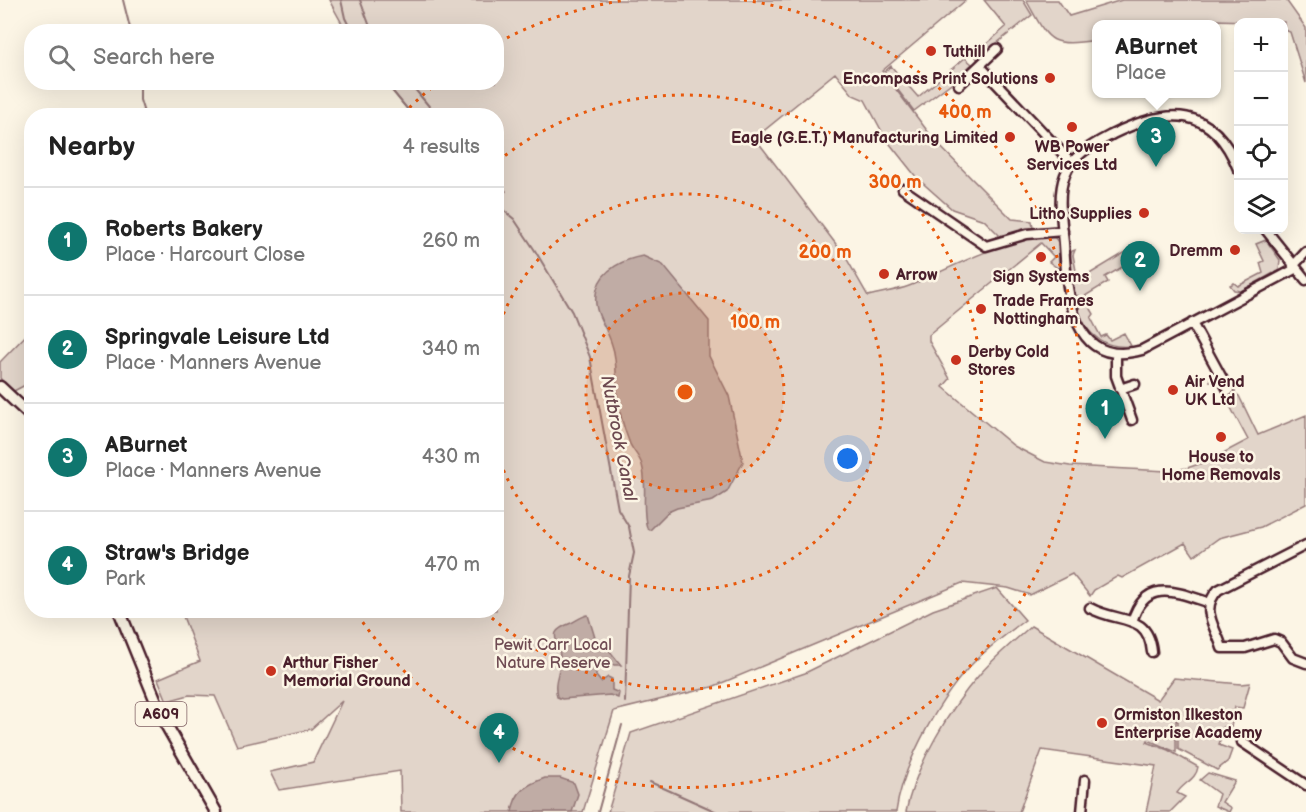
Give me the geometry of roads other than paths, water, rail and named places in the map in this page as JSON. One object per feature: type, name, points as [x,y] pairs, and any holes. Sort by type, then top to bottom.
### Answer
[{"type":"main road","points":[[0,387],[24,410]]},
{"type":"main road","name":"A609","points":[[122,618],[164,721],[216,812]]},
{"type":"street","points":[[959,85],[997,49]]},
{"type":"street","points":[[980,66],[1072,163]]},
{"type":"street","points":[[1234,161],[1224,142],[1211,128],[1189,117],[1174,115],[1158,116],[1131,126],[1093,145],[1072,163],[1062,187],[1063,231],[1072,314],[1088,340],[1116,353],[1142,350],[1294,267],[1306,252]]},
{"type":"street","points":[[903,189],[968,229],[986,246],[1026,234],[1063,231]]},
{"type":"street","points":[[1269,234],[1306,280]]},
{"type":"street","points":[[1192,323],[1228,391]]},
{"type":"street","points":[[1116,353],[1115,370],[1132,420]]},
{"type":"street","points":[[1120,389],[1135,384]]},
{"type":"street","points":[[1306,544],[1221,589],[1210,603],[1209,620],[1221,652],[1245,648],[1274,639],[1281,642],[1293,658],[1306,663]]},
{"type":"street","points":[[1132,622],[1140,602],[1161,591],[1172,591],[1210,603]]},
{"type":"street","points":[[1090,608],[1099,619],[1132,622],[1148,631],[1152,652]]},
{"type":"street","points":[[1242,742],[1306,784]]},
{"type":"street","points":[[1082,812],[1085,780]]},
{"type":"waterway","points":[[123,0],[129,24]]},
{"type":"waterway","name":"Nutbrook Canal","points":[[341,0],[348,24]]},
{"type":"waterway","points":[[360,0],[369,24]]},
{"type":"waterway","points":[[140,90],[142,108]]},
{"type":"waterway","name":"Nutbrook Canal","points":[[392,90],[406,108]]},
{"type":"waterway","points":[[416,90],[430,108]]},
{"type":"waterway","name":"Nutbrook Canal","points":[[504,211],[514,219],[572,312],[590,357],[618,509],[629,527],[634,553],[629,576],[625,702]]},
{"type":"waterway","name":"Nutbrook Canal","points":[[598,812],[622,725]]},
{"type":"waterway","points":[[650,782],[717,812]]},
{"type":"place","name":"Tuthill","points":[[931,51]]},
{"type":"place","name":"Encompass Print Solutions","points":[[1050,78]]},
{"type":"place","name":"WB Power Services Ltd","points":[[1072,127]]},
{"type":"place","name":"Eagle (G.E.T.) Manufacturing Limited","points":[[1010,137]]},
{"type":"place","name":"ABurnet","points":[[1156,167]]},
{"type":"place","name":"Litho Supplies","points":[[1144,213]]},
{"type":"place","name":"Dremm","points":[[1235,250]]},
{"type":"place","name":"Sign Systems","points":[[1041,257]]},
{"type":"place","name":"Arrow","points":[[884,274]]},
{"type":"place","name":"Springvale Leisure Ltd","points":[[1140,291]]},
{"type":"place","name":"Trade Frames Nottingham","points":[[981,309]]},
{"type":"place","name":"Derby Cold Stores","points":[[956,360]]},
{"type":"place","name":"Air Vend UK Ltd","points":[[1173,390]]},
{"type":"place","name":"House to Home Removals","points":[[1221,437]]},
{"type":"place","name":"Roberts Bakery","points":[[1105,439]]},
{"type":"place","name":"Arthur Fisher Memorial Ground","points":[[271,671]]},
{"type":"place","name":"Ormiston Ilkeston Enterprise Academy","points":[[1102,723]]},
{"type":"place","name":"Straw's Bridge","points":[[499,763]]},
{"type":"park label","name":"Pewit Carr Local Nature Reserve","points":[[553,653]]}]
